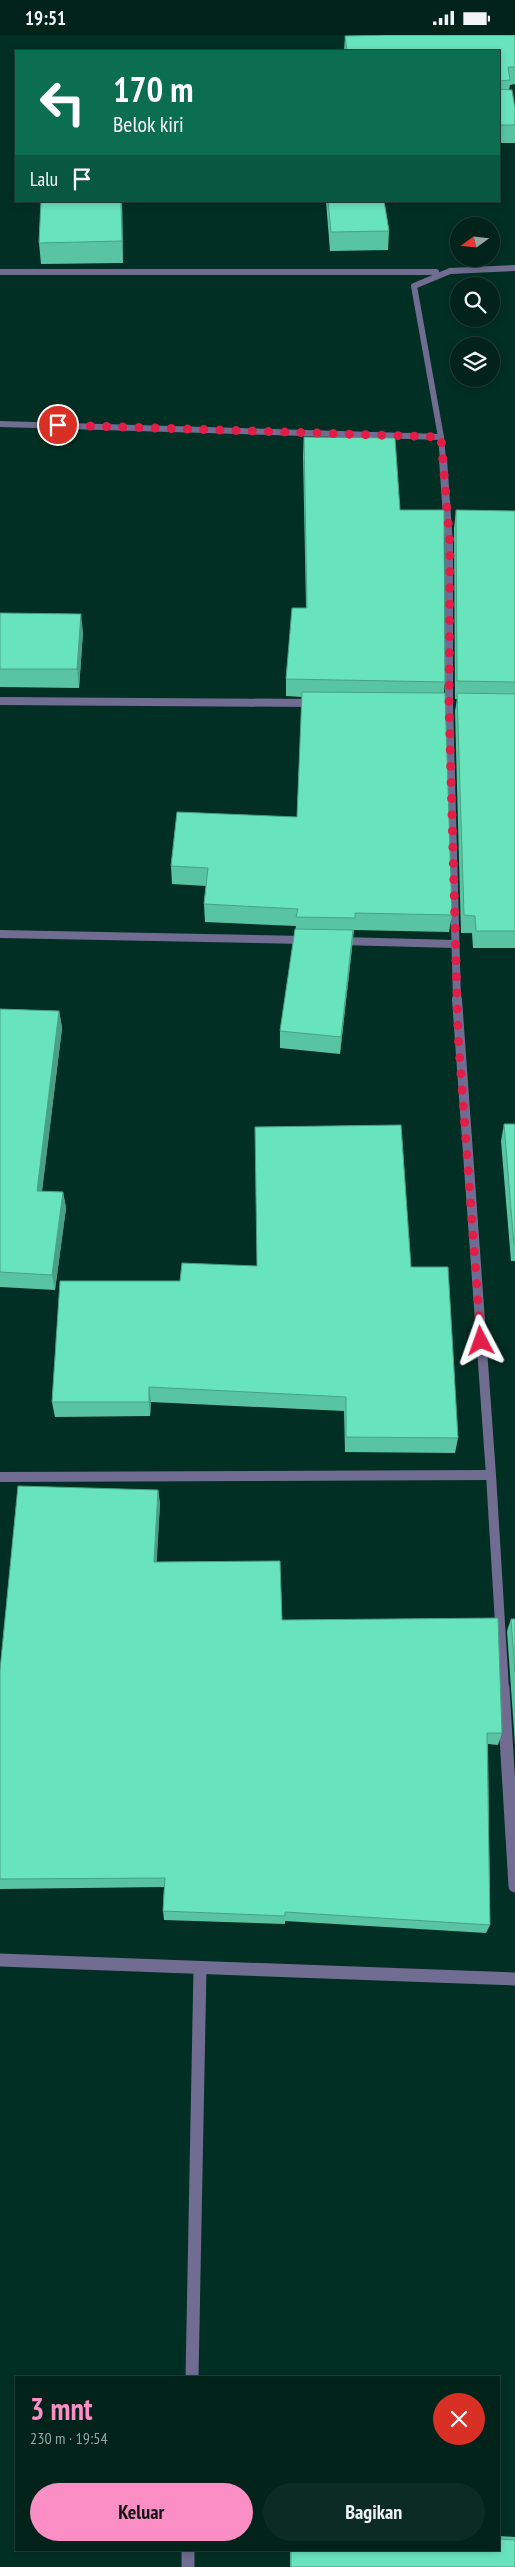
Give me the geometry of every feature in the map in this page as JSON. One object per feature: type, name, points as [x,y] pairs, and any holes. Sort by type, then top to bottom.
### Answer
[{"type":"street","points":[[0,272],[440,272],[457,269],[515,268]]},
{"type":"street","points":[[440,272],[414,286],[441,437],[450,545],[449,704],[458,1035],[492,1475],[515,1886]]},
{"type":"street","points":[[0,424],[441,437]]},
{"type":"street","points":[[0,701],[319,703]]},
{"type":"street","points":[[0,934],[316,941]]},
{"type":"street","points":[[326,941],[455,944]]},
{"type":"street","points":[[0,1477],[492,1475]]},
{"type":"street","points":[[0,1960],[515,1979]]},
{"type":"street","points":[[192,2376],[200,1968]]},
{"type":"street","points":[[188,2551],[188,2567]]},
{"type":"building","points":[[515,35],[515,67],[508,67],[510,80],[500,81],[500,50],[347,50],[345,36]]},
{"type":"building","points":[[500,89],[512,90],[515,125],[500,125]]},
{"type":"building","points":[[41,202],[121,202],[122,241],[39,243]]},
{"type":"building","points":[[328,202],[384,202],[389,231],[331,232]]},
{"type":"building","points":[[304,437],[395,438],[400,510],[444,510],[445,682],[286,679],[292,608],[307,608]]},
{"type":"building","points":[[456,510],[515,511],[515,682],[457,681]]},
{"type":"building","points":[[0,613],[81,614],[77,669],[0,669]]},
{"type":"building","points":[[302,692],[445,693],[452,915],[355,913],[355,918],[296,917],[298,909],[204,904],[208,868],[171,866],[177,812],[297,817]]},
{"type":"building","points":[[457,693],[515,694],[515,931],[476,931],[475,916],[464,915]]},
{"type":"building","points":[[295,929],[353,930],[341,1037],[280,1031]]},
{"type":"building","points":[[0,1009],[59,1011],[37,1191],[63,1192],[52,1275],[0,1272]]},
{"type":"building","points":[[504,1124],[515,1124],[515,1245],[514,1245]]},
{"type":"building","points":[[401,1125],[411,1267],[448,1267],[458,1438],[346,1437],[346,1397],[149,1387],[149,1402],[52,1402],[60,1281],[180,1281],[182,1263],[257,1266],[255,1127]]},
{"type":"building","points":[[18,1486],[158,1490],[154,1562],[280,1561],[282,1620],[498,1618],[502,1733],[487,1733],[490,1925],[285,1912],[285,1916],[163,1911],[165,1878],[0,1879],[0,1670]]},
{"type":"building","points":[[511,1619],[515,1619],[515,1673]]},
{"type":"building","points":[[500,2539],[515,2540],[515,2567],[291,2567],[291,2551],[500,2551]]},
{"type":"route","points":[[58,425],[441,437],[450,545],[449,704],[458,1035],[481,1341]]}]
